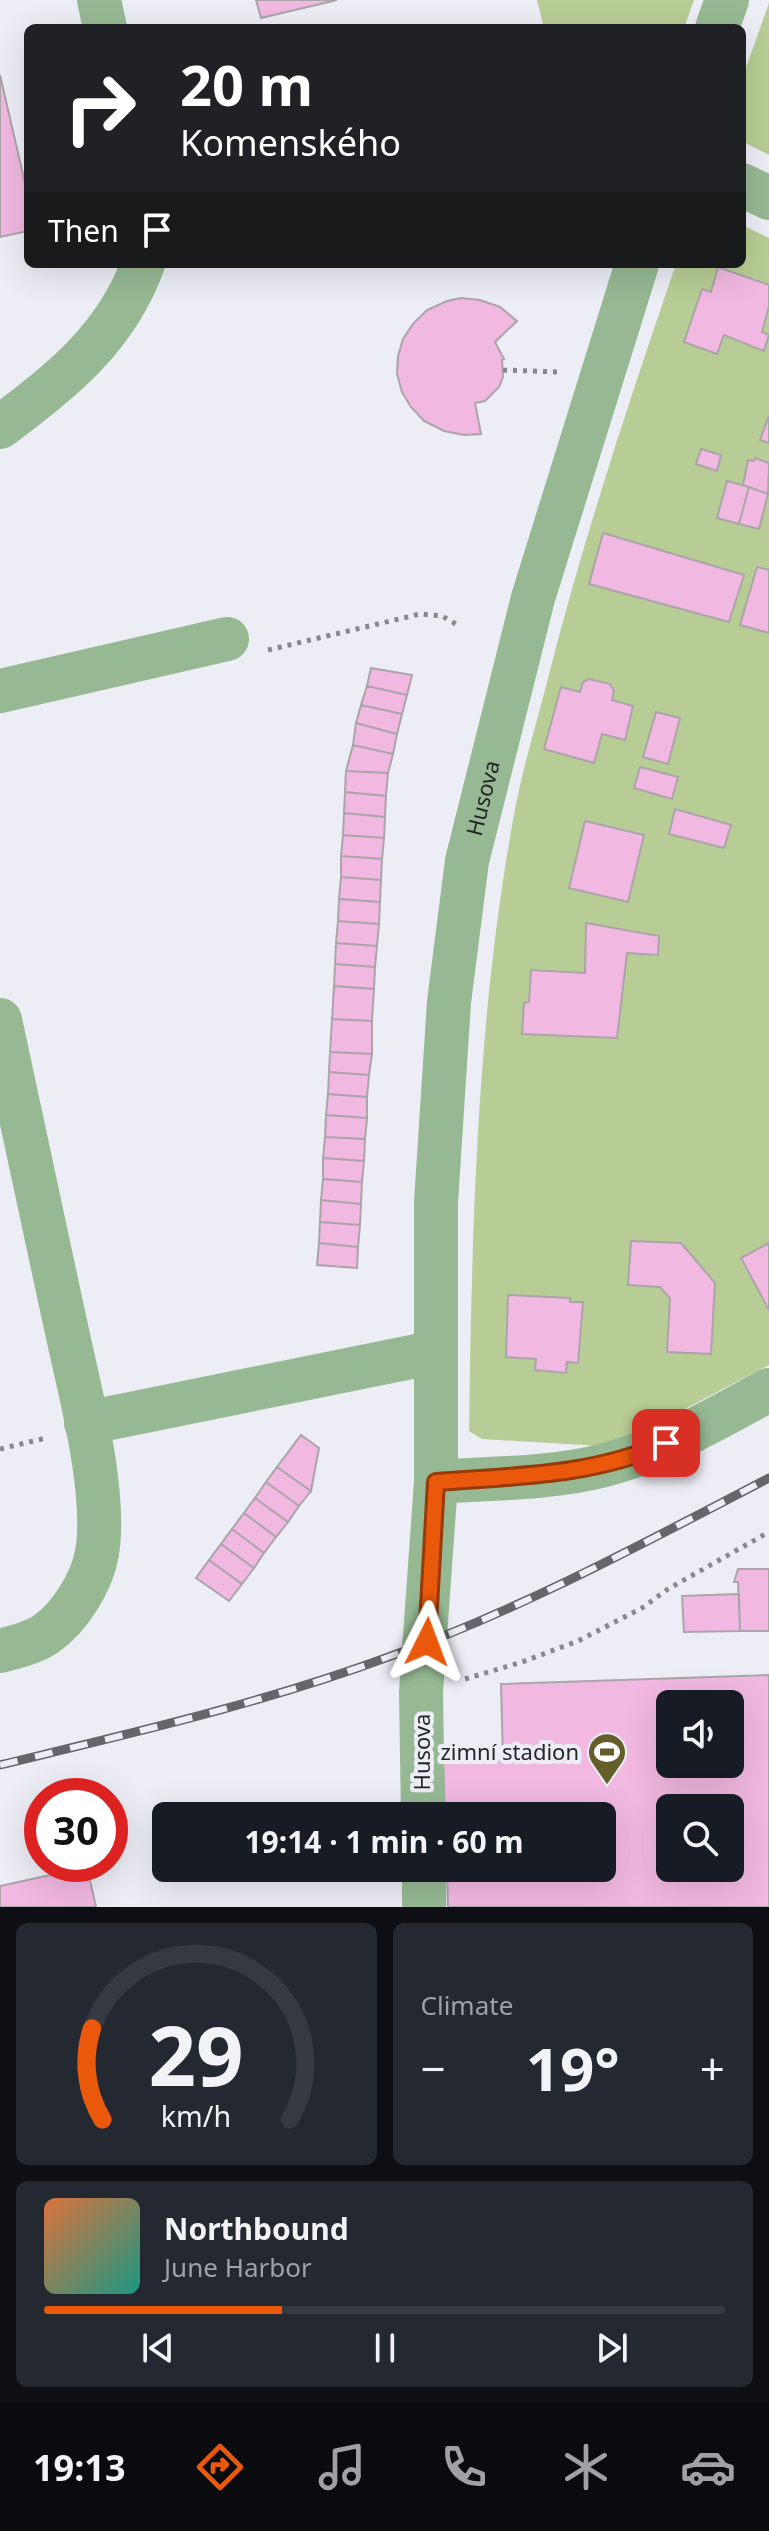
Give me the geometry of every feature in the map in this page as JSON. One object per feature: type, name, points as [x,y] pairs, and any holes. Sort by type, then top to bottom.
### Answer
[{"type":"street","points":[[99,0],[104,24]]},
{"type":"street","points":[[718,24],[727,0]]},
{"type":"street","points":[[746,187],[769,198]]},
{"type":"street","points":[[0,427],[49,391],[96,345],[132,295],[142,268]]},
{"type":"street","name":"Husova","points":[[423,1802],[421,1692],[436,1482],[436,1202],[449,1002],[467,861],[533,598],[636,268]]},
{"type":"street","points":[[0,691],[227,639]]},
{"type":"street","points":[[0,1020],[69,1430],[99,1507],[97,1555],[83,1591],[45,1635],[0,1651]]},
{"type":"street","points":[[69,1430],[436,1352]]},
{"type":"street","points":[[436,1482],[560,1473],[599,1467],[643,1454],[692,1432],[769,1390]]},
{"type":"street","points":[[424,1882],[424,1907]]},
{"type":"path","points":[[503,370],[572,372]]},
{"type":"path","points":[[0,1449],[69,1430]]},
{"type":"path","points":[[421,1692],[522,1662],[578,1641],[642,1608],[668,1589],[769,1532]]},
{"type":"green space","points":[[537,0],[694,0],[685,24],[543,24]]},
{"type":"green space","points":[[769,3],[769,155],[746,143],[746,68]]},
{"type":"green space","points":[[746,227],[769,238],[769,1365],[637,1434],[601,1446],[482,1439],[469,1431],[472,1273],[485,1038],[503,881],[519,789],[560,633],[623,421],[675,268],[746,268]]},
{"type":"building","points":[[256,0],[337,0],[261,18]]},
{"type":"building","points":[[0,75],[24,179],[24,232],[0,237]]},
{"type":"building","points":[[718,268],[769,285],[769,306],[762,332],[769,335],[764,351],[724,335],[717,354],[684,342],[702,289],[711,292]]},
{"type":"building","points":[[461,298],[500,307],[517,321],[495,342],[504,359],[499,387],[485,401],[475,403],[481,434],[444,431],[424,421],[402,392],[397,374],[403,339],[413,324],[427,310]]},
{"type":"building","points":[[769,416],[769,443],[760,440]]},
{"type":"building","points":[[701,449],[721,455],[717,471],[696,464]]},
{"type":"building","points":[[755,458],[769,463],[768,494],[743,485],[748,460],[754,461]]},
{"type":"building","points":[[727,481],[749,487],[739,524],[717,518]]},
{"type":"building","points":[[749,487],[768,494],[759,529],[739,524]]},
{"type":"building","points":[[603,533],[744,575],[729,622],[589,584]]},
{"type":"building","points":[[757,567],[769,570],[769,633],[740,625]]},
{"type":"building","points":[[371,668],[412,675],[407,695],[367,686]]},
{"type":"building","points":[[589,679],[610,684],[614,691],[612,700],[633,706],[625,740],[602,734],[594,763],[544,749],[561,687],[580,692],[583,682]]},
{"type":"building","points":[[367,686],[407,695],[402,714],[361,705]]},
{"type":"building","points":[[361,705],[402,714],[397,734],[356,723]]},
{"type":"building","points":[[656,712],[680,718],[668,764],[643,757]]},
{"type":"building","points":[[356,723],[397,734],[393,754],[353,745]]},
{"type":"building","points":[[353,745],[393,754],[388,773],[346,771]]},
{"type":"building","points":[[640,767],[678,777],[672,799],[634,788]]},
{"type":"building","points":[[346,771],[388,773],[386,796],[345,792]]},
{"type":"building","points":[[345,792],[386,796],[385,817],[344,813]]},
{"type":"building","points":[[675,809],[731,825],[724,848],[669,834]]},
{"type":"building","points":[[344,813],[385,817],[384,838],[343,835]]},
{"type":"building","points":[[585,821],[644,835],[628,902],[569,888]]},
{"type":"building","points":[[343,835],[384,838],[382,859],[341,856]]},
{"type":"building","points":[[341,856],[382,859],[381,880],[341,877]]},
{"type":"building","points":[[341,877],[381,880],[380,902],[339,899]]},
{"type":"building","points":[[339,899],[380,902],[379,924],[338,921]]},
{"type":"building","points":[[338,921],[379,924],[377,946],[336,943]]},
{"type":"building","points":[[586,923],[659,936],[658,955],[627,953],[617,1038],[522,1034],[524,1003],[529,1002],[531,970],[585,973]]},
{"type":"building","points":[[336,943],[377,946],[375,967],[335,964]]},
{"type":"building","points":[[335,964],[375,967],[374,989],[334,986]]},
{"type":"building","points":[[334,986],[374,989],[372,1021],[332,1019]]},
{"type":"building","points":[[332,1019],[372,1021],[372,1054],[330,1052]]},
{"type":"building","points":[[330,1052],[372,1054],[369,1075],[329,1072]]},
{"type":"building","points":[[329,1072],[369,1075],[367,1097],[328,1094]]},
{"type":"building","points":[[328,1094],[367,1097],[367,1118],[326,1115]]},
{"type":"building","points":[[326,1115],[367,1118],[365,1139],[325,1137]]},
{"type":"building","points":[[325,1137],[365,1139],[364,1161],[323,1158]]},
{"type":"building","points":[[323,1158],[364,1161],[362,1182],[323,1179]]},
{"type":"building","points":[[323,1179],[362,1182],[361,1204],[321,1200]]},
{"type":"building","points":[[321,1200],[361,1204],[360,1225],[320,1222]]},
{"type":"building","points":[[320,1222],[360,1225],[358,1247],[319,1243]]},
{"type":"building","points":[[631,1241],[681,1243],[715,1283],[711,1354],[667,1352],[670,1298],[660,1287],[628,1285]]},
{"type":"building","points":[[319,1243],[358,1247],[357,1268],[317,1265]]},
{"type":"building","points":[[769,1243],[769,1310],[741,1258]]},
{"type":"building","points":[[508,1295],[570,1298],[570,1302],[583,1302],[578,1363],[567,1362],[566,1373],[535,1370],[536,1359],[506,1357]]},
{"type":"building","points":[[301,1435],[319,1448],[311,1491],[277,1467]]},
{"type":"building","points":[[277,1467],[311,1491],[299,1506],[266,1482]]},
{"type":"building","points":[[266,1482],[299,1506],[288,1522],[255,1498]]},
{"type":"building","points":[[255,1498],[288,1522],[276,1537],[244,1513]]},
{"type":"building","points":[[244,1513],[276,1537],[264,1553],[232,1529]]},
{"type":"building","points":[[232,1529],[264,1553],[254,1568],[221,1544]]},
{"type":"building","points":[[221,1544],[254,1568],[242,1584],[209,1560]]},
{"type":"building","points":[[209,1560],[242,1584],[229,1601],[196,1578]]},
{"type":"building","points":[[738,1569],[769,1569],[769,1631],[740,1631],[738,1582],[734,1582]]},
{"type":"building","points":[[739,1594],[740,1631],[684,1632],[682,1596]]},
{"type":"building","name":"zimní stadion","points":[[769,1675],[769,1907],[448,1907],[447,1882],[616,1882],[616,1802],[444,1802],[443,1762],[503,1761],[501,1684]]},
{"type":"building","points":[[24,1881],[90,1882],[96,1907],[0,1907],[0,1886]]},
{"type":"railway","points":[[0,1765],[246,1703],[391,1656],[536,1596],[769,1478]]},
{"type":"place","name":"zimní stadion","points":[[607,1786]]},
{"type":"route","points":[[427,1642],[436,1482],[560,1473],[599,1467],[643,1454],[666,1443]]}]
